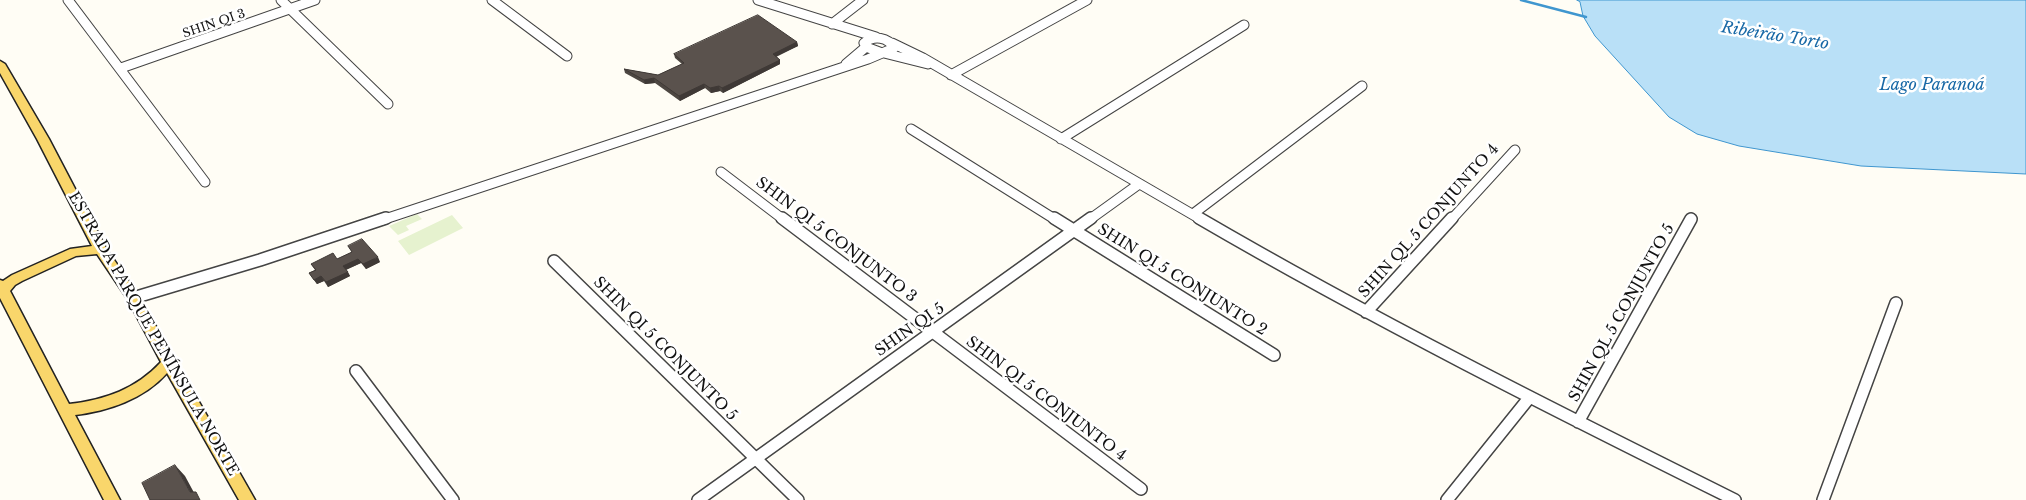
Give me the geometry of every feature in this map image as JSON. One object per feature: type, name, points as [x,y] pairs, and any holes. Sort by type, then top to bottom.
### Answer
[{"type":"main road","name":"ESTRADA PARQUE PENÍNSULA NORTE","points":[[0,64],[44,139],[100,249],[135,302],[247,500]]},
{"type":"main road","points":[[100,249],[74,252],[16,278],[2,288],[112,500]]},
{"type":"main road","points":[[66,410],[101,406],[125,396],[155,378],[168,363]]},
{"type":"street","points":[[68,0],[205,182]]},
{"type":"street","points":[[281,0],[388,104]]},
{"type":"street","name":"SHIN QI 3","points":[[121,68],[315,0]]},
{"type":"street","points":[[492,0],[567,56]]},
{"type":"street","points":[[758,0],[878,38],[908,50],[1139,184],[1366,312],[1529,398],[1735,500]]},
{"type":"street","points":[[832,24],[863,0]]},
{"type":"street","points":[[951,75],[1087,0]]},
{"type":"street","points":[[1061,139],[1244,25]]},
{"type":"street","points":[[841,27],[883,53],[936,66]]},
{"type":"street","points":[[843,66],[866,44],[878,38]]},
{"type":"street","points":[[135,302],[170,288],[883,53],[894,48],[892,43]]},
{"type":"street","points":[[1192,214],[1362,86]]},
{"type":"street","name":"SHIN QI 5 CONJUNTO 2","points":[[911,129],[1274,355]]},
{"type":"street","name":"SHIN QL 5 CONJUNTO 4","points":[[1366,312],[1515,150]]},
{"type":"street","name":"SHIN QI 5 CONJUNTO 3","points":[[721,172],[933,332]]},
{"type":"street","name":"SHIN QI 5","points":[[698,500],[1139,184]]},
{"type":"street","name":"SHIN QL 5 CONJUNTO 5","points":[[1578,422],[1691,219]]},
{"type":"street","name":"SHIN QI 5 CONJUNTO 5","points":[[554,261],[798,500]]},
{"type":"street","points":[[1823,500],[1896,303]]},
{"type":"street","name":"SHIN QI 5 CONJUNTO 4","points":[[933,332],[1141,489]]},
{"type":"street","points":[[356,371],[453,500]]},
{"type":"street","points":[[1447,500],[1529,398]]},
{"type":"green space","points":[[417,214],[422,219],[406,226],[409,230],[398,235],[389,226]]},
{"type":"green space","points":[[452,215],[463,228],[409,255],[398,241]]},
{"type":"water","name":"Lago Paranoá","points":[[1577,0],[2026,0],[2026,174],[1861,166],[1739,146],[1697,134],[1669,117],[1595,36],[1583,16],[1580,2]]},
{"type":"building","points":[[758,15],[797,42],[773,54],[780,60],[722,88],[719,86],[710,88],[704,84],[679,96],[654,78],[644,80],[624,69],[658,75],[684,63],[674,54]]},
{"type":"building","points":[[362,239],[378,257],[363,264],[358,259],[343,266],[348,272],[326,282],[321,276],[314,280],[309,273],[316,270],[311,264],[333,253],[337,259],[352,252],[348,246]]},
{"type":"building","points":[[175,465],[190,492],[196,492],[200,500],[150,500],[142,483]]},
{"type":"waterway","name":"Ribeirão Torto","points":[[1521,0],[1586,17]]}]
